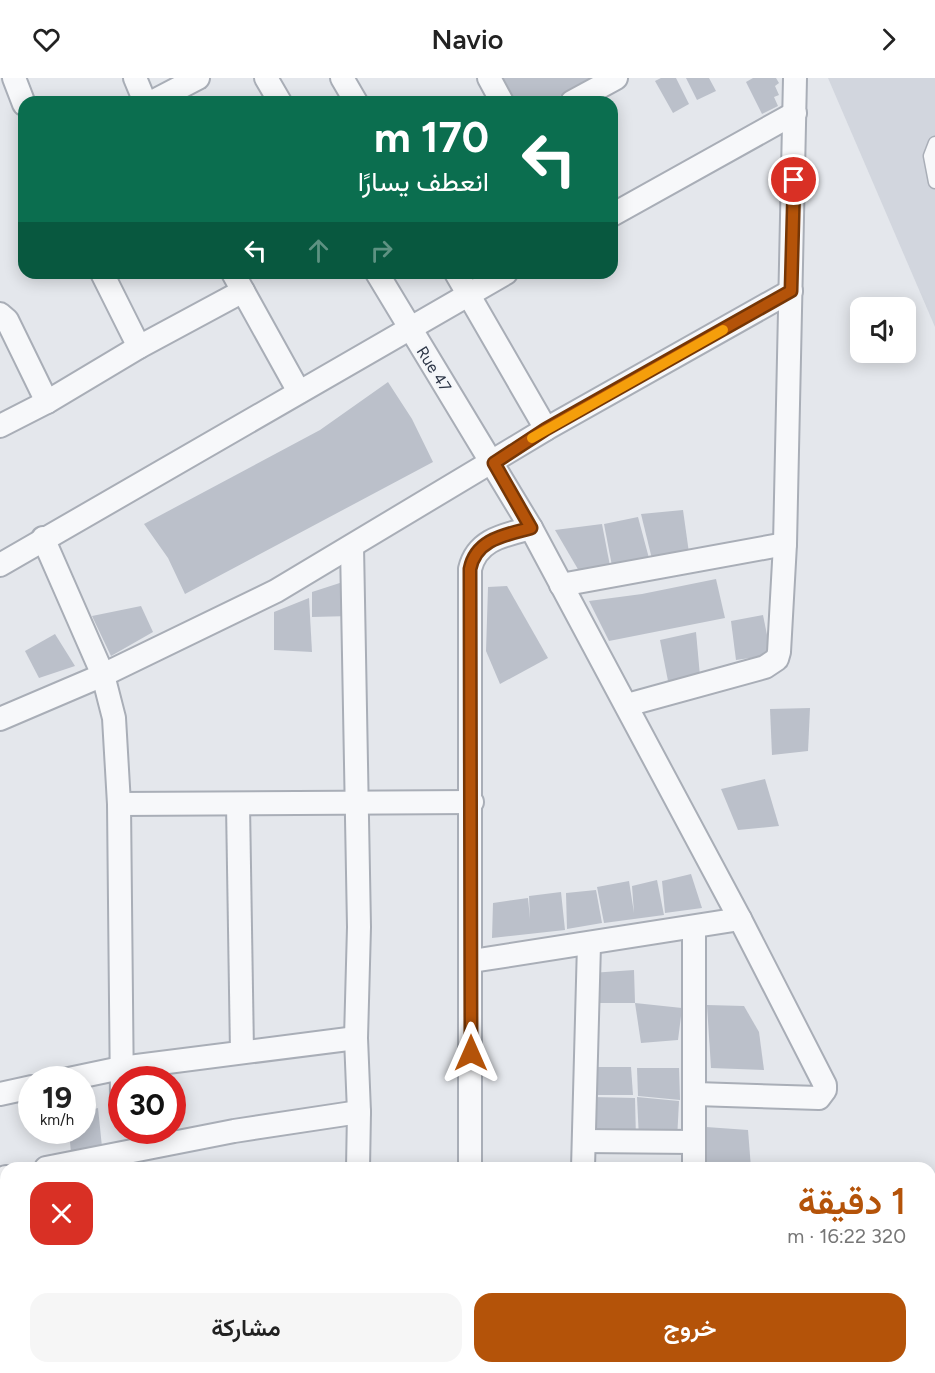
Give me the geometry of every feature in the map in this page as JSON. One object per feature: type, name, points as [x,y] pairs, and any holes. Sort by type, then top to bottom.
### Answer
[{"type":"street","points":[[14,78],[21,96]]},
{"type":"street","points":[[135,78],[142,96]]},
{"type":"street","points":[[164,96],[198,78]]},
{"type":"street","points":[[266,78],[276,96]]},
{"type":"street","points":[[342,78],[352,96]]},
{"type":"street","points":[[489,78],[499,96]]},
{"type":"street","points":[[583,96],[616,78]]},
{"type":"street","points":[[627,705],[772,664],[779,652],[785,544],[795,78]]},
{"type":"street","points":[[618,212],[795,113]]},
{"type":"street","points":[[105,279],[139,347]]},
{"type":"street","name":"Rue 47","points":[[380,279],[408,328],[494,463],[531,528],[740,919],[823,1081],[825,1090],[819,1098],[696,1094]]},
{"type":"street","points":[[459,279],[546,429]]},
{"type":"street","points":[[0,565],[43,538],[495,279]]},
{"type":"street","points":[[0,426],[47,402],[139,347],[238,282],[300,392]]},
{"type":"street","points":[[0,719],[103,675],[276,591],[494,463],[546,429],[791,291]]},
{"type":"street","points":[[0,314],[7,320],[47,402]]},
{"type":"street","points":[[470,1162],[472,802],[470,569],[473,557],[481,547],[494,538],[531,528]]},
{"type":"street","points":[[43,538],[103,675],[114,718],[119,804],[121,1066]]},
{"type":"street","points":[[561,585],[785,544]]},
{"type":"street","points":[[352,546],[359,927],[356,1038],[358,1162]]},
{"type":"street","points":[[119,804],[472,802]]},
{"type":"street","points":[[238,804],[242,1052]]},
{"type":"street","points":[[472,961],[740,919]]},
{"type":"street","points":[[694,928],[696,1094],[694,1162]]},
{"type":"street","points":[[584,1162],[589,944]]},
{"type":"street","points":[[136,1066],[356,1038]]},
{"type":"street","points":[[0,1094],[18,1090]]},
{"type":"street","points":[[186,1133],[359,1112]]},
{"type":"street","points":[[584,1141],[694,1142]]},
{"type":"street","points":[[63,1162],[114,1144]]},
{"type":"lane","points":[[935,143],[930,156],[935,182]]},
{"type":"shaded area","points":[[828,78],[935,78],[935,327]]},
{"type":"building","points":[[503,78],[595,78],[560,96],[513,96]]},
{"type":"building","points":[[661,78],[676,78],[689,104],[673,113],[655,81]]},
{"type":"building","points":[[686,78],[709,78],[716,91],[697,100]]},
{"type":"building","points":[[753,78],[776,78],[779,83],[775,86],[779,95],[774,97],[778,106],[762,114],[746,82]]},
{"type":"building","points":[[388,382],[412,419],[433,462],[185,594],[168,558],[144,524],[320,430]]},
{"type":"building","points":[[683,510],[689,553],[652,559],[641,514]]},
{"type":"building","points":[[638,517],[650,562],[612,566],[604,524]]},
{"type":"building","points":[[602,524],[610,566],[579,571],[555,530]]},
{"type":"building","points":[[716,579],[725,618],[609,641],[589,601],[642,594]]},
{"type":"building","points":[[349,580],[351,616],[312,617],[312,592]]},
{"type":"building","points":[[507,586],[548,658],[500,684],[486,651],[488,587]]},
{"type":"building","points":[[309,598],[312,652],[274,650],[274,612]]},
{"type":"building","points":[[141,606],[153,632],[111,656],[92,616]]},
{"type":"building","points":[[763,615],[771,655],[736,660],[731,621]]},
{"type":"building","points":[[696,632],[700,676],[668,681],[660,640]]},
{"type":"building","points":[[55,634],[75,666],[39,678],[25,651]]},
{"type":"building","points":[[810,708],[808,751],[772,755],[770,709]]},
{"type":"building","points":[[765,779],[779,826],[738,830],[721,789]]},
{"type":"building","points":[[691,874],[702,908],[665,913],[662,881]]},
{"type":"building","points":[[657,880],[664,915],[604,923],[597,887],[629,881],[634,913],[632,886]]},
{"type":"building","points":[[596,890],[602,923],[567,929],[566,893]]},
{"type":"building","points":[[561,892],[565,930],[492,938],[493,903],[528,898],[530,919],[529,896]]},
{"type":"building","points":[[634,970],[635,1003],[596,1003],[591,973]]},
{"type":"building","points":[[635,1003],[682,1008],[678,1040],[641,1043]]},
{"type":"building","points":[[707,1005],[744,1006],[759,1032],[764,1070],[711,1068]]},
{"type":"building","points":[[588,1067],[631,1067],[633,1095],[590,1095]]},
{"type":"building","points":[[637,1068],[679,1068],[680,1100],[638,1096]]},
{"type":"building","points":[[592,1097],[635,1098],[636,1140],[589,1136]]},
{"type":"building","points":[[637,1097],[679,1101],[677,1140],[639,1139]]},
{"type":"building","points":[[96,1108],[98,1108],[102,1147],[71,1153],[70,1144],[96,1144]]},
{"type":"building","points":[[706,1127],[748,1130],[751,1162],[706,1162]]},
{"type":"slow traffic","points":[[532,438],[723,330]]},
{"type":"route","points":[[471,1053],[470,569],[473,557],[481,547],[494,538],[531,528],[494,463],[546,429],[791,291],[794,180]]}]
